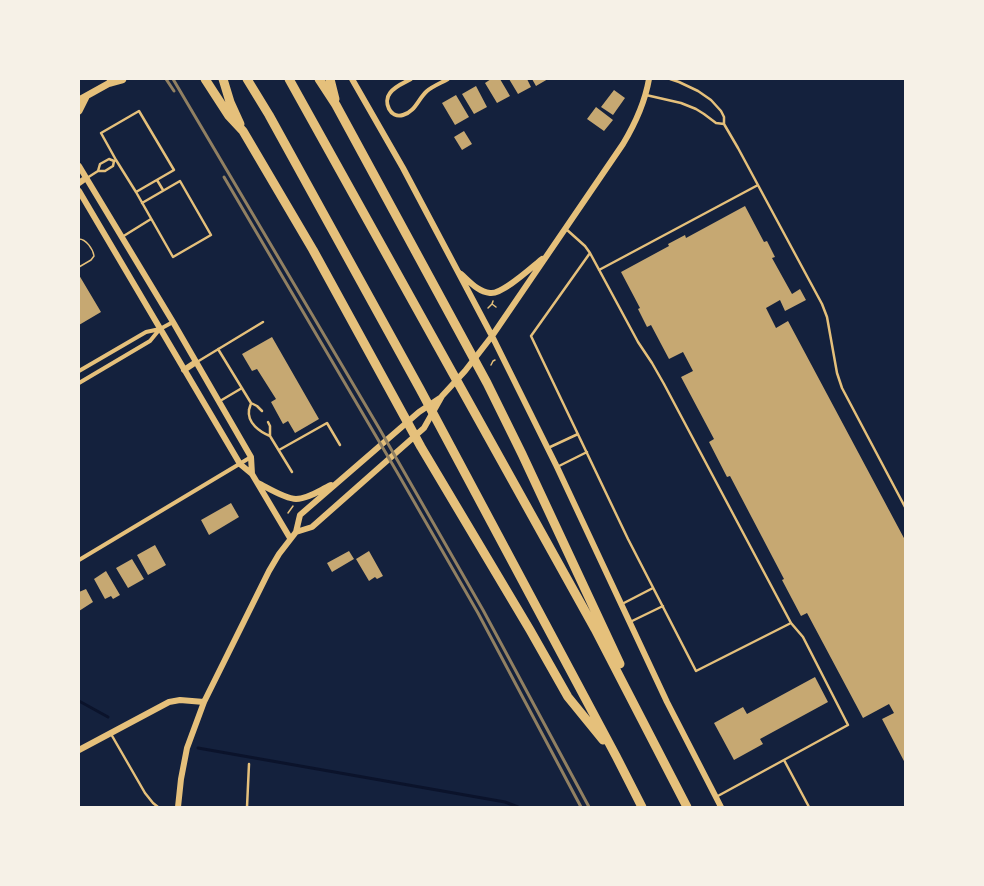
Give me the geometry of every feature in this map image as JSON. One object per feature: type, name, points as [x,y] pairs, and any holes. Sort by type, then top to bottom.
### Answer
[{"type":"highway","points":[[114,81],[122,79]]},
{"type":"highway","points":[[205,79],[229,116],[243,131]]},
{"type":"highway","points":[[222,79],[243,131],[313,250],[421,447],[530,630],[568,697],[616,756]]},
{"type":"highway","points":[[247,79],[269,115],[420,389],[642,807]]},
{"type":"highway","points":[[289,79],[595,628],[687,807]]},
{"type":"highway","points":[[319,79],[336,105],[487,383],[578,574],[664,764]]},
{"type":"highway","points":[[330,79],[336,105]]},
{"type":"main road","points":[[79,100],[114,81]]},
{"type":"main road","points":[[79,111],[86,96]]},
{"type":"street","points":[[352,79],[403,168],[492,336],[548,448],[667,702],[721,807]]},
{"type":"street","points":[[411,79],[397,87],[388,96],[387,102],[389,108],[392,113],[398,116],[405,115],[411,111],[419,99],[427,92],[448,79]]},
{"type":"street","points":[[296,532],[300,515],[419,412],[442,396],[465,371],[492,336],[623,144],[638,116],[649,79]]},
{"type":"street","points":[[79,166],[196,362],[251,458],[252,474]]},
{"type":"street","points":[[79,183],[86,178]]},
{"type":"street","points":[[79,191],[240,464],[252,474],[290,538]]},
{"type":"street","points":[[458,271],[478,289],[493,293],[505,288],[548,254]]},
{"type":"street","points":[[79,371],[146,332],[160,329],[172,322]]},
{"type":"street","points":[[79,383],[150,342],[160,329]]},
{"type":"street","points":[[184,370],[196,362]]},
{"type":"street","points":[[178,807],[181,778],[187,748],[204,702],[268,571],[290,538],[296,532],[312,528],[424,428],[442,396]]},
{"type":"street","points":[[79,560],[251,458]]},
{"type":"street","points":[[258,483],[285,496],[297,498],[310,496],[341,479]]},
{"type":"street","points":[[79,750],[169,702],[180,700],[204,702]]},
{"type":"lane","points":[[670,79],[698,91],[711,100],[721,111],[724,117],[724,124],[822,304],[827,317],[839,382],[905,507]]},
{"type":"lane","points":[[645,95],[680,103],[696,109],[716,123],[724,124]]},
{"type":"lane","points":[[136,192],[174,170],[139,111],[101,133],[115,160],[136,192],[151,220],[173,257],[211,235],[180,181],[142,203]]},
{"type":"lane","points":[[98,171],[100,164],[109,159],[115,160]]},
{"type":"lane","points":[[86,178],[98,171],[105,171],[113,166],[115,160]]},
{"type":"lane","points":[[157,180],[163,190]]},
{"type":"lane","points":[[599,270],[758,185]]},
{"type":"lane","points":[[122,237],[151,220]]},
{"type":"lane","points":[[566,229],[585,246],[590,253],[638,342],[664,384],[791,623],[803,637],[848,725],[716,797]]},
{"type":"lane","points":[[590,253],[531,336],[628,539],[696,672],[791,623]]},
{"type":"lane","points":[[196,362],[263,322]]},
{"type":"lane","points":[[218,349],[251,403],[262,411]]},
{"type":"lane","points":[[219,402],[242,388]]},
{"type":"lane","points":[[251,403],[248,409],[252,423],[262,433],[270,436]]},
{"type":"lane","points":[[268,422],[270,426],[270,436],[292,472]]},
{"type":"lane","points":[[279,450],[327,423],[340,445]]},
{"type":"lane","points":[[548,448],[578,434]]},
{"type":"lane","points":[[557,467],[587,452]]},
{"type":"lane","points":[[621,605],[653,588]]},
{"type":"lane","points":[[629,622],[662,606]]},
{"type":"lane","points":[[110,733],[145,793],[158,807]]},
{"type":"lane","points":[[784,760],[809,807]]},
{"type":"lane","points":[[247,807],[249,764]]},
{"type":"path","points":[[79,239],[86,242],[94,252],[94,256],[91,260],[79,267]]},
{"type":"path","points":[[488,308],[492,304],[494,298]]},
{"type":"path","points":[[492,304],[496,307]]},
{"type":"path","points":[[491,365],[495,360]]},
{"type":"path","points":[[288,513],[294,504]]},
{"type":"path","points":[[291,509],[294,512]]},
{"type":"building","points":[[491,79],[500,79],[510,96],[497,103],[485,83]]},
{"type":"building","points":[[509,79],[527,79],[531,87],[518,94]]},
{"type":"building","points":[[532,79],[548,79],[536,86]]},
{"type":"building","points":[[476,86],[487,107],[474,114],[462,94]]},
{"type":"building","points":[[614,90],[625,98],[613,115],[601,107]]},
{"type":"building","points":[[456,95],[469,117],[455,125],[442,103]]},
{"type":"building","points":[[596,107],[613,120],[604,131],[587,119]]},
{"type":"building","points":[[464,131],[472,144],[462,150],[454,137]]},
{"type":"building","points":[[745,206],[764,242],[767,241],[775,257],[772,258],[792,294],[800,289],[806,300],[785,311],[780,300],[766,308],[776,328],[788,321],[905,540],[905,763],[882,719],[894,713],[889,704],[863,718],[807,613],[801,616],[782,580],[784,579],[730,476],[727,477],[709,442],[714,439],[681,377],[693,371],[683,352],[669,359],[651,325],[647,327],[638,309],[640,308],[621,272],[669,246],[668,244],[685,235],[686,238]]},
{"type":"building","points":[[79,275],[101,312],[79,325]]},
{"type":"building","points":[[272,337],[319,419],[295,433],[288,421],[283,424],[271,402],[276,399],[257,369],[252,371],[242,354]]},
{"type":"building","points":[[231,503],[239,517],[209,535],[201,520]]},
{"type":"building","points":[[155,545],[166,565],[148,575],[137,555]]},
{"type":"building","points":[[349,551],[354,559],[332,572],[327,563]]},
{"type":"building","points":[[369,551],[383,576],[377,579],[375,577],[369,581],[356,559]]},
{"type":"building","points":[[132,559],[144,579],[128,588],[116,568]]},
{"type":"building","points":[[106,571],[120,595],[113,599],[111,596],[105,599],[94,579]]},
{"type":"building","points":[[86,589],[93,602],[79,611],[79,592]]},
{"type":"building","points":[[815,677],[828,702],[760,739],[763,744],[734,760],[714,723],[743,707],[747,714]]},
{"type":"waterway","points":[[79,701],[108,717]]},
{"type":"waterway","points":[[198,748],[505,802],[518,807]]},
{"type":"railway","points":[[166,79],[174,91]]},
{"type":"railway","points":[[173,79],[379,428],[483,610],[589,807]]},
{"type":"railway","points":[[224,177],[478,613],[581,807]]}]
